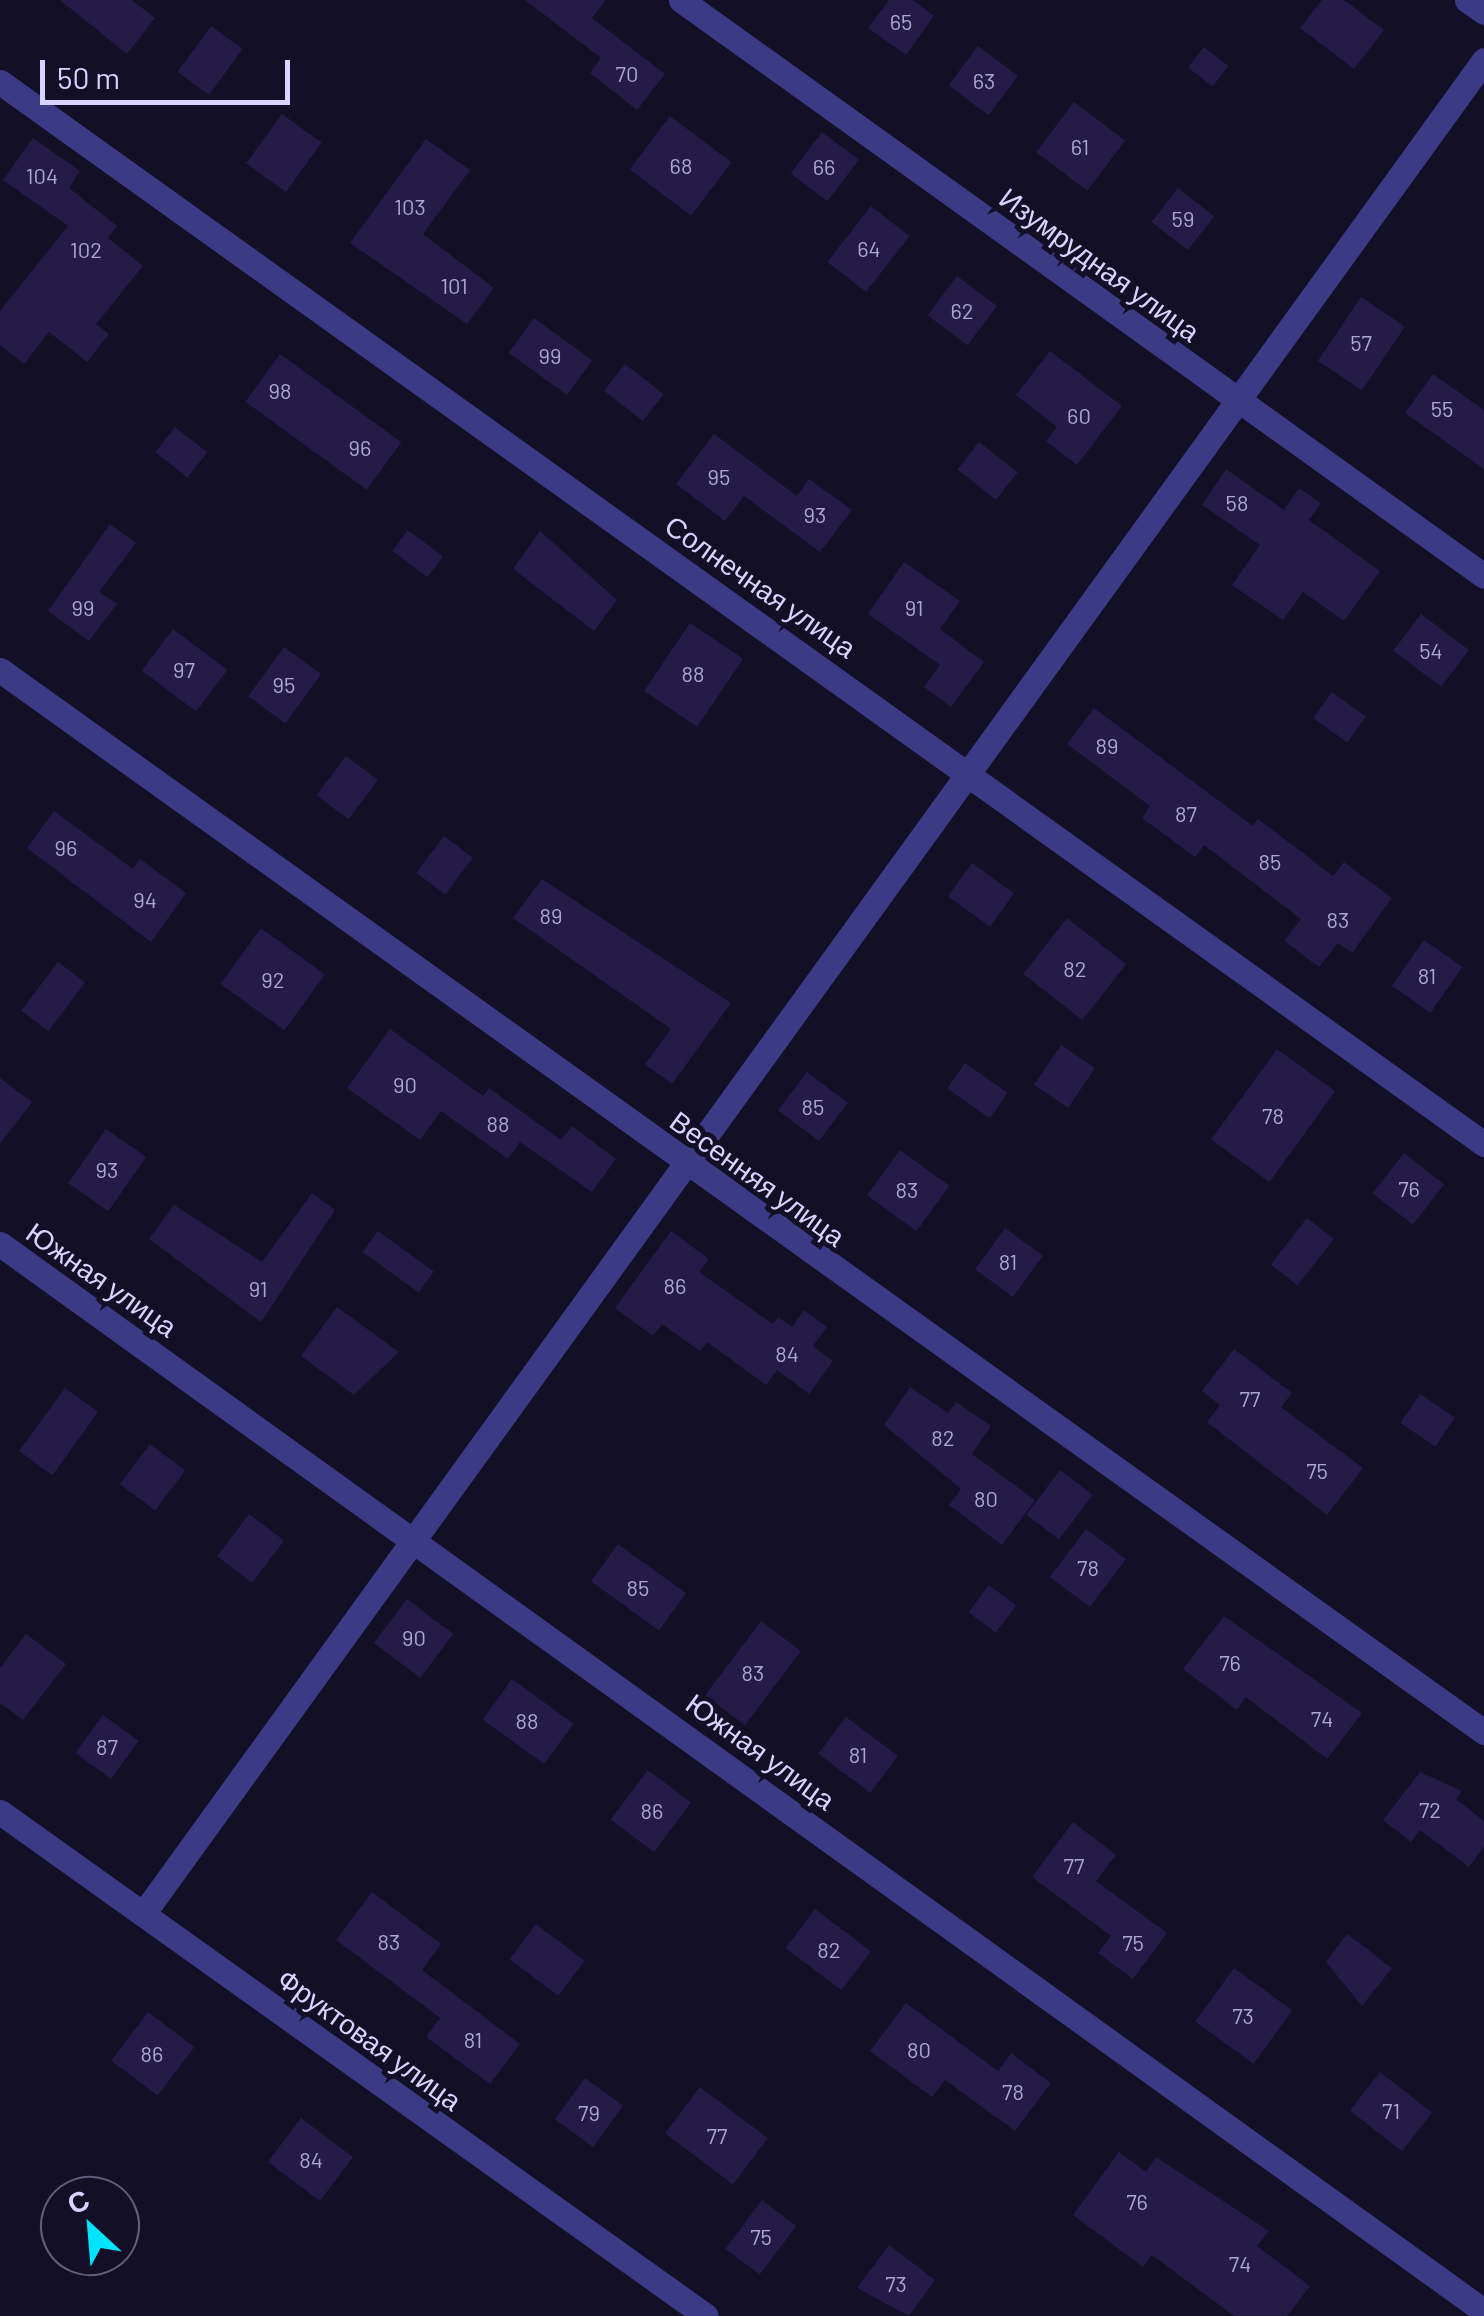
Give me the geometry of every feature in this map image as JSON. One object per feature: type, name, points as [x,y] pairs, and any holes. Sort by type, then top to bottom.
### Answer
[{"type":"street","name":"Изумрудная улица","points":[[682,0],[1484,576]]},
{"type":"street","points":[[1468,0],[1484,12]]},
{"type":"street","points":[[143,1914],[689,1166],[968,771],[1484,60]]},
{"type":"street","name":"Солнечная улица","points":[[0,82],[968,771],[1484,1144]]},
{"type":"street","name":"Весенняя улица","points":[[0,670],[1484,1732]]},
{"type":"street","name":"Южная улица","points":[[0,1244],[416,1539],[1484,2311]]},
{"type":"street","name":"Фруктовая улица","points":[[0,1812],[706,2316]]},
{"type":"building","points":[[60,0],[132,0],[155,18],[127,54]]},
{"type":"building","points":[[525,0],[606,0],[592,18],[665,74],[637,110],[590,73],[601,58]]},
{"type":"building","points":[[889,0],[913,0],[934,16],[906,55],[868,28]]},
{"type":"building","points":[[1322,0],[1344,0],[1384,30],[1354,69],[1300,28]]},
{"type":"building","points":[[211,26],[243,49],[209,95],[177,72]]},
{"type":"building","points":[[978,46],[1018,76],[988,115],[949,85]]},
{"type":"building","points":[[1204,47],[1228,66],[1212,87],[1188,67]]},
{"type":"building","points":[[1074,102],[1125,141],[1087,191],[1036,152]]},
{"type":"building","points":[[282,114],[322,143],[286,192],[246,163]]},
{"type":"building","points":[[670,116],[731,162],[691,216],[630,170]]},
{"type":"building","points":[[822,132],[859,160],[827,201],[791,174]]},
{"type":"building","points":[[33,138],[80,171],[69,188],[117,226],[108,238],[143,266],[96,324],[109,334],[87,362],[49,332],[24,364],[0,345],[0,311],[68,226],[3,180]]},
{"type":"building","points":[[426,139],[470,170],[423,234],[494,288],[467,324],[350,243]]},
{"type":"building","points":[[1178,188],[1214,216],[1188,250],[1152,222]]},
{"type":"building","points":[[871,206],[910,236],[866,292],[827,262]]},
{"type":"building","points":[[957,276],[997,306],[967,345],[928,315]]},
{"type":"building","points":[[1361,297],[1405,327],[1362,390],[1318,361]]},
{"type":"building","points":[[534,318],[592,360],[567,395],[509,353]]},
{"type":"building","points":[[1050,351],[1122,406],[1077,465],[1046,441],[1057,427],[1016,395]]},
{"type":"building","points":[[280,354],[401,442],[367,490],[245,402]]},
{"type":"building","points":[[625,364],[664,394],[643,421],[604,391]]},
{"type":"building","points":[[1433,374],[1484,410],[1484,469],[1405,413]]},
{"type":"building","points":[[175,427],[207,452],[188,477],[155,452]]},
{"type":"building","points":[[714,434],[797,496],[809,479],[852,510],[820,552],[744,496],[725,521],[676,484]]},
{"type":"building","points":[[979,442],[1018,472],[996,500],[957,470]]},
{"type":"building","points":[[1226,469],[1284,510],[1299,488],[1321,503],[1309,520],[1380,571],[1344,621],[1303,592],[1283,620],[1232,585],[1260,545],[1202,505]]},
{"type":"building","points":[[110,524],[136,543],[99,592],[117,604],[89,641],[48,611]]},
{"type":"building","points":[[408,530],[443,556],[427,577],[392,551]]},
{"type":"building","points":[[540,531],[617,600],[594,631],[513,569]]},
{"type":"building","points":[[904,562],[960,601],[940,629],[984,662],[951,707],[924,687],[940,665],[868,614]]},
{"type":"building","points":[[1421,614],[1469,650],[1441,687],[1393,651]]},
{"type":"building","points":[[690,623],[743,659],[697,727],[644,691]]},
{"type":"building","points":[[173,629],[227,670],[196,711],[142,671]]},
{"type":"building","points":[[284,647],[321,674],[285,723],[248,696]]},
{"type":"building","points":[[1332,692],[1366,717],[1347,743],[1313,718]]},
{"type":"building","points":[[1094,708],[1253,826],[1258,819],[1333,876],[1344,862],[1392,898],[1352,953],[1338,943],[1319,967],[1284,941],[1301,919],[1204,845],[1195,857],[1142,818],[1150,806],[1067,744]]},
{"type":"building","points":[[346,756],[378,780],[348,819],[317,795]]},
{"type":"building","points":[[54,811],[133,869],[140,859],[186,893],[151,942],[27,848]]},
{"type":"building","points":[[444,836],[473,858],[445,894],[416,873]]},
{"type":"building","points":[[972,863],[1014,894],[990,927],[948,896]]},
{"type":"building","points":[[542,879],[731,1003],[672,1084],[645,1064],[671,1029],[513,918]]},
{"type":"building","points":[[1067,918],[1126,964],[1082,1020],[1023,974]]},
{"type":"building","points":[[261,928],[325,974],[284,1030],[220,984]]},
{"type":"building","points":[[1424,940],[1463,967],[1430,1013],[1392,986]]},
{"type":"building","points":[[58,962],[85,982],[48,1031],[21,1011]]},
{"type":"building","points":[[390,1029],[483,1096],[489,1088],[561,1140],[572,1126],[616,1159],[592,1192],[520,1142],[508,1159],[441,1111],[420,1140],[347,1088]]},
{"type":"building","points":[[1061,1045],[1095,1068],[1068,1108],[1034,1085]]},
{"type":"building","points":[[1277,1049],[1335,1091],[1269,1182],[1211,1140]]},
{"type":"building","points":[[965,1063],[1008,1093],[990,1118],[947,1088]]},
{"type":"building","points":[[807,1072],[848,1103],[819,1141],[778,1110]]},
{"type":"building","points":[[0,1078],[32,1102],[0,1144]]},
{"type":"building","points":[[106,1129],[146,1157],[108,1211],[68,1183]]},
{"type":"building","points":[[900,1150],[949,1186],[916,1231],[867,1195]]},
{"type":"building","points":[[1404,1153],[1444,1184],[1413,1225],[1373,1193]]},
{"type":"building","points":[[312,1193],[335,1210],[261,1322],[149,1239],[174,1205],[262,1262]]},
{"type":"building","points":[[1307,1218],[1334,1239],[1297,1285],[1271,1264]]},
{"type":"building","points":[[1005,1228],[1043,1256],[1013,1297],[975,1269]]},
{"type":"building","points":[[378,1231],[434,1272],[419,1293],[363,1252]]},
{"type":"building","points":[[671,1231],[709,1259],[699,1272],[773,1324],[778,1317],[792,1327],[804,1310],[827,1327],[813,1346],[833,1361],[809,1394],[777,1370],[766,1385],[707,1342],[700,1351],[662,1324],[653,1336],[615,1308]]},
{"type":"building","points":[[337,1307],[399,1352],[354,1395],[301,1356]]},
{"type":"building","points":[[1234,1349],[1292,1393],[1281,1407],[1363,1468],[1327,1515],[1207,1422],[1220,1405],[1202,1391]]},
{"type":"building","points":[[910,1387],[948,1413],[956,1402],[991,1426],[972,1454],[1035,1500],[1002,1545],[949,1505],[961,1489],[884,1425]]},
{"type":"building","points":[[65,1388],[98,1412],[52,1475],[19,1451]]},
{"type":"building","points":[[1420,1394],[1455,1417],[1435,1447],[1400,1423]]},
{"type":"building","points":[[150,1444],[185,1470],[155,1510],[120,1484]]},
{"type":"building","points":[[1060,1470],[1093,1495],[1059,1539],[1026,1515]]},
{"type":"building","points":[[249,1514],[284,1540],[252,1583],[217,1556]]},
{"type":"building","points":[[1086,1529],[1126,1559],[1090,1607],[1050,1577]]},
{"type":"building","points":[[618,1544],[686,1593],[659,1631],[591,1581]]},
{"type":"building","points":[[989,1585],[1016,1605],[996,1633],[969,1612]]},
{"type":"building","points":[[407,1599],[453,1634],[420,1678],[374,1643]]},
{"type":"building","points":[[1224,1616],[1362,1713],[1327,1759],[1246,1697],[1237,1710],[1183,1669]]},
{"type":"building","points":[[761,1621],[801,1651],[745,1725],[705,1695]]},
{"type":"building","points":[[26,1634],[66,1664],[23,1720],[0,1703],[0,1668]]},
{"type":"building","points":[[512,1679],[573,1724],[544,1764],[483,1719]]},
{"type":"building","points":[[103,1715],[139,1741],[111,1779],[75,1753]]},
{"type":"building","points":[[846,1717],[898,1756],[870,1793],[818,1754]]},
{"type":"building","points":[[648,1770],[691,1802],[654,1852],[611,1820]]},
{"type":"building","points":[[1420,1772],[1462,1791],[1456,1799],[1484,1821],[1484,1847],[1469,1867],[1420,1830],[1411,1842],[1383,1820]]},
{"type":"building","points":[[1073,1822],[1116,1855],[1096,1881],[1167,1933],[1133,1979],[1098,1953],[1111,1936],[1032,1877]]},
{"type":"building","points":[[372,1892],[441,1944],[422,1970],[520,2044],[490,2084],[426,2037],[440,2018],[336,1940]]},
{"type":"building","points":[[815,1909],[871,1951],[841,1990],[786,1948]]},
{"type":"building","points":[[536,1924],[585,1961],[558,1996],[510,1959]]},
{"type":"building","points":[[1347,1934],[1392,1968],[1362,2006],[1326,1962]]},
{"type":"building","points":[[1234,1968],[1292,2010],[1253,2064],[1195,2021]]},
{"type":"building","points":[[906,2003],[998,2071],[1011,2053],[1051,2083],[1015,2131],[945,2080],[932,2097],[870,2051]]},
{"type":"building","points":[[148,2012],[194,2047],[158,2096],[111,2061]]},
{"type":"building","points":[[1380,2072],[1432,2113],[1402,2151],[1350,2111]]},
{"type":"building","points":[[585,2078],[623,2106],[593,2147],[555,2119]]},
{"type":"building","points":[[700,2087],[768,2138],[733,2184],[665,2133]]},
{"type":"building","points":[[301,2118],[353,2157],[320,2201],[268,2162]]},
{"type":"building","points":[[1119,2152],[1146,2172],[1156,2157],[1269,2231],[1257,2246],[1310,2286],[1287,2316],[1234,2316],[1152,2255],[1143,2267],[1073,2215]]},
{"type":"building","points":[[762,2200],[796,2226],[760,2275],[725,2249]]},
{"type":"building","points":[[889,2245],[935,2280],[909,2316],[857,2288]]}]
